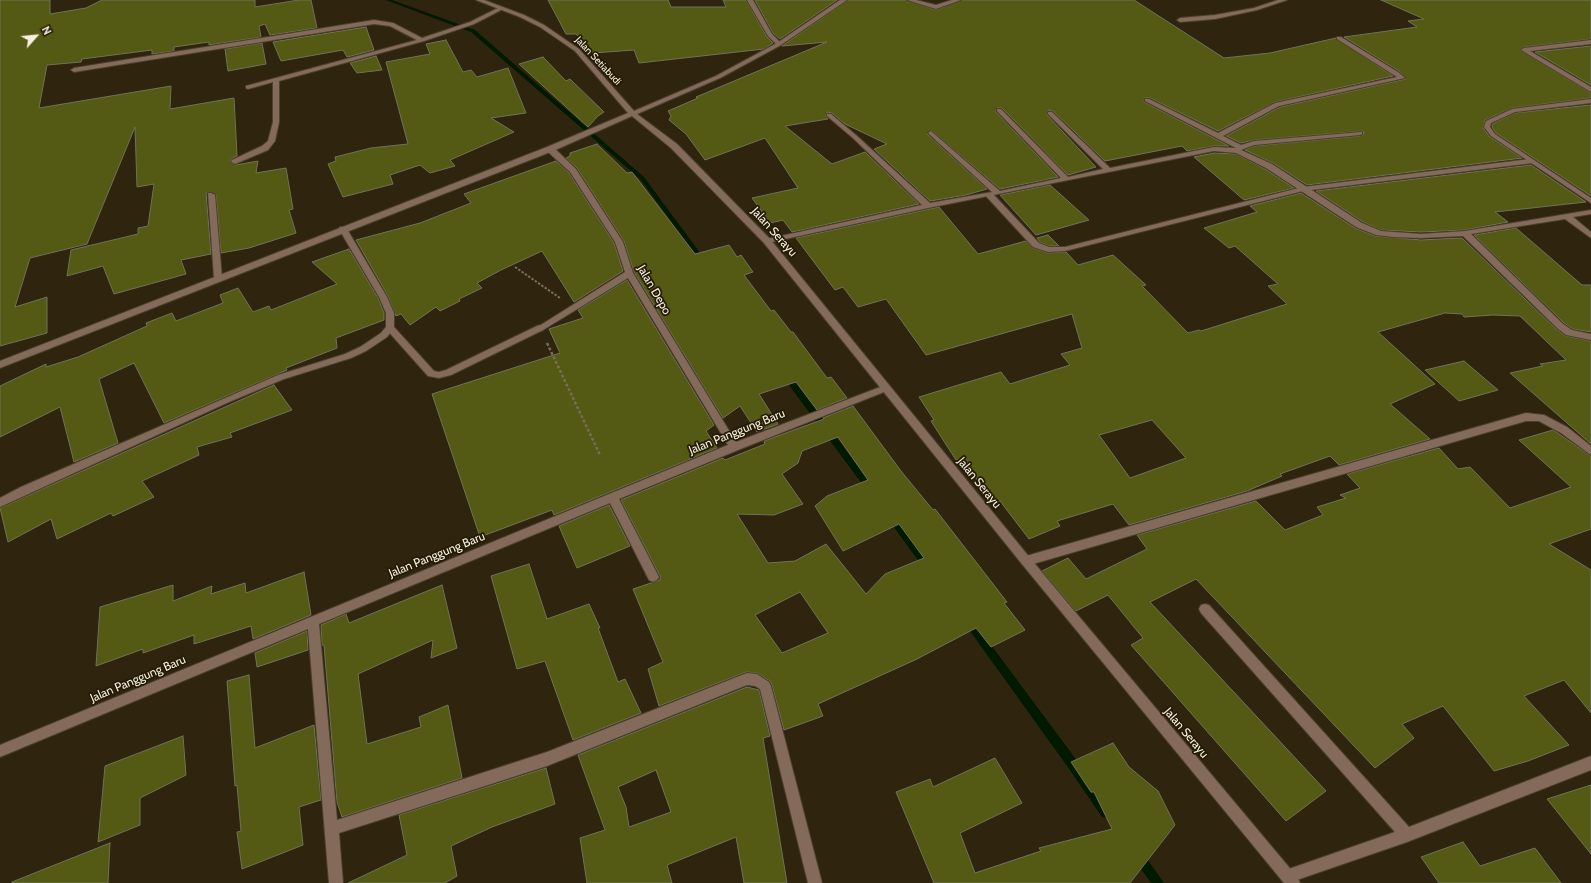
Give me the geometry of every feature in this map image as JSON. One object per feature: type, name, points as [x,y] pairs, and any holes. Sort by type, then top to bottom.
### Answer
[{"type":"street","name":"Jalan Setiabudi","points":[[479,0],[502,8],[542,26],[577,50],[632,113]]},
{"type":"street","points":[[750,0],[770,35],[778,44]]},
{"type":"street","points":[[0,365],[218,278],[550,149],[718,77],[778,44],[844,0]]},
{"type":"street","points":[[910,0],[936,7],[958,0]]},
{"type":"street","points":[[1180,20],[1216,17],[1242,12],[1284,0]]},
{"type":"street","points":[[248,87],[276,81],[422,40],[472,23],[502,8]]},
{"type":"street","points":[[74,70],[374,22],[391,24],[422,40]]},
{"type":"street","points":[[1219,135],[1277,104],[1402,78],[1339,38]]},
{"type":"street","points":[[1591,42],[1524,50],[1591,90]]},
{"type":"street","points":[[235,162],[265,148],[271,141],[276,122],[276,81]]},
{"type":"street","points":[[1147,100],[1219,135],[1238,149],[1269,166],[1352,221],[1379,233],[1421,236],[1465,233],[1591,212]]},
{"type":"street","points":[[1591,101],[1514,110],[1488,122],[1487,127],[1493,135],[1591,201]]},
{"type":"street","points":[[999,110],[1066,179]]},
{"type":"street","name":"Jalan Serayu","points":[[632,113],[674,146],[694,169],[767,241],[1026,561],[1291,880]]},
{"type":"street","points":[[1050,113],[1108,170]]},
{"type":"street","points":[[829,115],[855,137],[928,206]]},
{"type":"street","points":[[930,133],[998,193]]},
{"type":"street","points":[[767,241],[928,206],[1214,149],[1238,149],[1266,142],[1360,133]]},
{"type":"street","name":"Jalan Depo","points":[[550,149],[573,171],[619,242],[628,273],[734,447]]},
{"type":"street","points":[[989,195],[1036,245],[1048,250],[1065,249],[1303,189],[1530,161]]},
{"type":"street","points":[[211,195],[218,278]]},
{"type":"street","points":[[1566,216],[1591,236]]},
{"type":"street","points":[[343,229],[387,305],[390,312],[390,328],[431,374],[439,375],[448,373],[540,328],[628,273]]},
{"type":"street","points":[[1465,233],[1560,326],[1569,333],[1591,337]]},
{"type":"street","points":[[0,503],[25,490],[226,400],[281,377],[355,353],[375,342],[390,328]]},
{"type":"street","name":"Jalan Panggung Baru","points":[[0,751],[313,620],[734,447],[886,388]]},
{"type":"street","points":[[1026,561],[1526,417],[1541,418],[1564,430],[1591,451]]},
{"type":"street","points":[[612,497],[653,577]]},
{"type":"street","points":[[1205,609],[1407,835]]},
{"type":"street","points":[[313,620],[336,883]]},
{"type":"street","points":[[331,829],[547,759],[747,679],[757,680],[765,686],[814,883]]},
{"type":"street","points":[[1291,880],[1591,763]]},
{"type":"path","points":[[515,267],[573,307]]},
{"type":"path","points":[[540,328],[600,454]]},
{"type":"building","points":[[0,0],[50,0],[50,14],[86,8],[102,0],[255,0],[255,7],[299,0],[311,0],[317,28],[270,35],[265,24],[259,26],[261,37],[209,45],[209,42],[174,47],[174,51],[152,54],[152,50],[82,59],[81,62],[47,65],[39,108],[171,86],[170,109],[234,98],[237,156],[231,159],[230,162],[236,165],[258,161],[256,173],[286,168],[293,209],[289,210],[296,233],[249,248],[221,253],[216,195],[208,192],[206,193],[211,254],[181,260],[186,274],[114,294],[103,266],[67,276],[71,250],[138,234],[138,228],[148,226],[154,184],[137,187],[135,127],[87,244],[30,258],[15,307],[47,297],[47,333],[0,346]]},
{"type":"building","points":[[548,0],[668,0],[671,7],[726,7],[723,0],[746,0],[767,37],[773,43],[764,49],[639,63],[634,50],[593,53],[576,34],[566,34]]},
{"type":"building","points":[[755,0],[837,0],[780,39],[773,33]]},
{"type":"building","points":[[848,0],[906,0],[936,10],[962,0],[1134,0],[1224,58],[1270,53],[1336,38],[1393,76],[1275,102],[1218,131],[1150,98],[1145,98],[1144,102],[1229,146],[1214,146],[1187,151],[1182,146],[1105,161],[1053,111],[1048,110],[1047,115],[1096,167],[1068,175],[1002,108],[997,108],[996,112],[1058,177],[1000,189],[931,130],[927,134],[987,189],[966,195],[930,201],[874,149],[887,144],[845,124],[832,113],[827,112],[826,116],[828,119],[785,126],[832,164],[865,152],[919,204],[792,232],[783,220],[770,223],[752,198],[798,188],[765,138],[705,160],[686,134],[669,120],[671,116],[668,111],[698,98],[696,97],[827,42],[782,46]]},
{"type":"building","points":[[1381,0],[1591,0],[1591,39],[1524,47],[1520,50],[1591,93],[1591,98],[1512,108],[1485,120],[1483,128],[1490,137],[1522,158],[1307,185],[1273,163],[1245,150],[1254,146],[1360,136],[1364,134],[1363,131],[1254,140],[1241,143],[1226,136],[1280,107],[1406,79],[1399,71],[1344,37],[1417,27],[1408,21],[1424,19]]},
{"type":"building","points":[[366,27],[374,50],[347,57],[343,50],[281,61],[273,42]]},
{"type":"building","points":[[446,40],[463,72],[471,70],[477,77],[508,68],[526,113],[491,118],[514,132],[450,160],[455,166],[430,173],[420,165],[390,175],[393,184],[343,197],[328,164],[336,161],[335,157],[371,148],[408,144],[386,62],[430,54],[426,44]]},
{"type":"building","points":[[262,43],[266,64],[228,71],[225,49]]},
{"type":"building","points":[[1591,46],[1591,85],[1535,52]]},
{"type":"building","points":[[376,56],[382,70],[357,73],[350,63]]},
{"type":"building","points":[[543,57],[566,81],[570,79],[604,112],[588,127],[519,64]]},
{"type":"building","points":[[1591,105],[1591,196],[1496,133],[1492,127],[1492,124],[1515,113]]},
{"type":"building","points":[[597,144],[627,173],[632,172],[695,254],[729,245],[737,257],[741,255],[753,272],[744,275],[771,311],[774,310],[791,332],[793,332],[827,378],[831,377],[847,398],[817,410],[796,382],[759,394],[778,424],[757,432],[740,406],[723,418],[634,272],[624,241],[577,168],[566,158],[570,156],[570,153]]},
{"type":"building","points":[[1214,153],[1236,154],[1265,169],[1294,188],[1244,200],[1194,157]]},
{"type":"building","points":[[556,161],[569,173],[614,243],[623,271],[574,302],[542,251],[477,283],[482,288],[459,299],[460,301],[440,311],[436,307],[410,325],[401,314],[396,316],[388,296],[356,240],[420,223],[471,203],[464,194]]},
{"type":"building","points":[[1531,165],[1586,202],[1495,212],[1508,222],[1465,230],[1421,232],[1381,230],[1363,222],[1316,191]]},
{"type":"building","points":[[1050,185],[1089,220],[1036,235],[1000,195]]},
{"type":"building","points":[[1301,193],[1355,228],[1375,236],[1421,240],[1462,238],[1556,329],[1566,336],[1591,341],[1591,444],[1510,373],[1543,366],[1540,364],[1566,360],[1520,316],[1493,315],[1464,317],[1462,314],[1445,313],[1378,332],[1435,384],[1390,404],[1430,439],[1339,465],[1330,456],[1280,474],[1282,476],[1247,491],[1129,525],[1113,504],[1057,521],[1060,526],[1029,539],[1000,501],[993,503],[962,458],[956,460],[931,421],[934,420],[919,397],[1001,372],[1010,384],[1070,365],[1061,354],[1082,348],[1072,314],[926,355],[886,299],[858,307],[843,287],[835,290],[796,238],[939,207],[978,254],[1026,241],[1033,248],[1048,253],[1066,252],[1078,265],[1113,255],[1146,285],[1142,286],[1188,333],[1199,330],[1201,331],[1287,304],[1268,286],[1278,284],[1235,246],[1229,248],[1204,228],[1257,212],[1250,206]],"holes":[[[1152,420],[1186,458],[1130,478],[1099,435]]]},
{"type":"building","points":[[1516,228],[1582,285],[1591,285],[1591,332],[1573,329],[1564,323],[1474,235]]},
{"type":"building","points":[[1048,235],[1059,246],[1049,246],[1040,242],[1037,238]]},
{"type":"building","points":[[349,249],[378,298],[384,313],[384,320],[336,338],[337,348],[286,368],[287,370],[164,423],[134,363],[99,379],[118,443],[74,462],[60,407],[0,437],[0,386],[46,364],[46,367],[78,357],[147,326],[146,323],[172,313],[176,321],[223,303],[220,295],[238,288],[253,312],[269,306],[271,310],[337,284],[312,262]]},
{"type":"building","points":[[627,280],[714,425],[706,431],[717,448],[554,515],[552,510],[480,537],[432,394],[560,353],[549,329],[583,318],[578,310]]},
{"type":"building","points":[[1464,361],[1498,390],[1459,401],[1425,370]]},
{"type":"building","points":[[274,385],[292,410],[230,433],[232,437],[197,447],[199,455],[142,481],[154,497],[113,516],[111,513],[57,539],[51,519],[8,542],[0,508]]},
{"type":"building","points":[[853,406],[901,471],[933,510],[935,509],[1007,602],[1004,603],[1025,630],[991,647],[976,628],[917,659],[818,704],[823,716],[784,730],[772,685],[770,681],[757,673],[746,672],[659,706],[648,669],[663,662],[633,589],[660,580],[660,576],[621,500],[723,458],[725,460],[765,444],[764,441],[824,419],[823,418]],"holes":[[[838,437],[868,480],[827,496],[815,506],[843,551],[899,524],[924,558],[885,574],[866,594],[826,544],[795,561],[768,563],[737,514],[774,515],[803,504],[782,474],[798,463],[802,451]],[[800,592],[828,633],[782,653],[755,615]]]},
{"type":"building","points":[[1553,430],[1591,456],[1591,529],[1549,544],[1591,570],[1591,713],[1564,680],[1524,696],[1569,745],[1528,761],[1494,771],[1443,706],[1402,724],[1414,738],[1375,768],[1196,579],[1150,602],[1326,791],[1286,821],[1131,645],[1143,638],[1108,595],[1076,611],[1042,571],[1068,558],[1086,579],[1147,549],[1137,535],[1256,501],[1285,530],[1323,515],[1317,507],[1346,498],[1340,495],[1360,488],[1347,474],[1439,448],[1458,469],[1470,467],[1510,508],[1571,487],[1519,440]]},
{"type":"building","points":[[609,505],[630,546],[577,568],[559,526]]},
{"type":"building","points":[[529,564],[547,619],[589,604],[600,628],[598,628],[618,682],[625,679],[641,713],[573,740],[545,661],[517,669],[491,576]]},
{"type":"building","points":[[304,572],[311,615],[253,639],[251,626],[194,644],[194,635],[143,653],[143,649],[96,666],[100,607],[173,585],[173,601],[212,586],[211,594],[245,583],[246,593]]},
{"type":"building","points":[[442,585],[457,648],[431,658],[433,640],[358,674],[367,744],[421,727],[419,717],[448,705],[462,778],[342,817],[337,802],[321,625],[346,614],[349,623]]},
{"type":"building","points":[[307,631],[308,650],[257,667],[255,653]]},
{"type":"building","points":[[249,675],[255,748],[314,725],[321,800],[299,807],[303,845],[242,869],[237,832],[241,831],[237,785],[235,786],[227,681]]},
{"type":"building","points":[[747,687],[759,690],[770,736],[763,738],[787,883],[744,883],[736,837],[667,865],[672,883],[587,883],[580,838],[605,830],[578,755]],"holes":[[[656,770],[671,812],[629,827],[626,807],[618,787]]]},
{"type":"building","points":[[183,736],[186,775],[140,798],[140,825],[98,842],[105,766]]},
{"type":"building","points":[[1113,743],[1129,767],[1158,791],[1175,825],[1130,883],[934,883],[896,792],[930,779],[933,787],[995,758],[1022,803],[960,833],[975,873],[1041,851],[1039,848],[1112,829],[1094,792],[1091,792],[1071,762]]},
{"type":"building","points":[[546,768],[555,804],[492,827],[451,846],[457,876],[445,883],[348,883],[407,855],[399,815]]},
{"type":"building","points":[[1591,785],[1591,854],[1547,799]]},
{"type":"building","points":[[1463,842],[1480,866],[1535,848],[1561,883],[1439,883],[1421,857]]},
{"type":"building","points":[[110,843],[108,883],[12,883],[12,882]]},
{"type":"waterway","points":[[388,0],[473,31],[642,178],[704,262]]},
{"type":"waterway","points":[[786,375],[871,490]]},
{"type":"waterway","points":[[891,517],[928,567]]},
{"type":"waterway","points":[[968,621],[1071,762],[1106,813]]},
{"type":"waterway","points":[[1138,856],[1158,883]]}]
